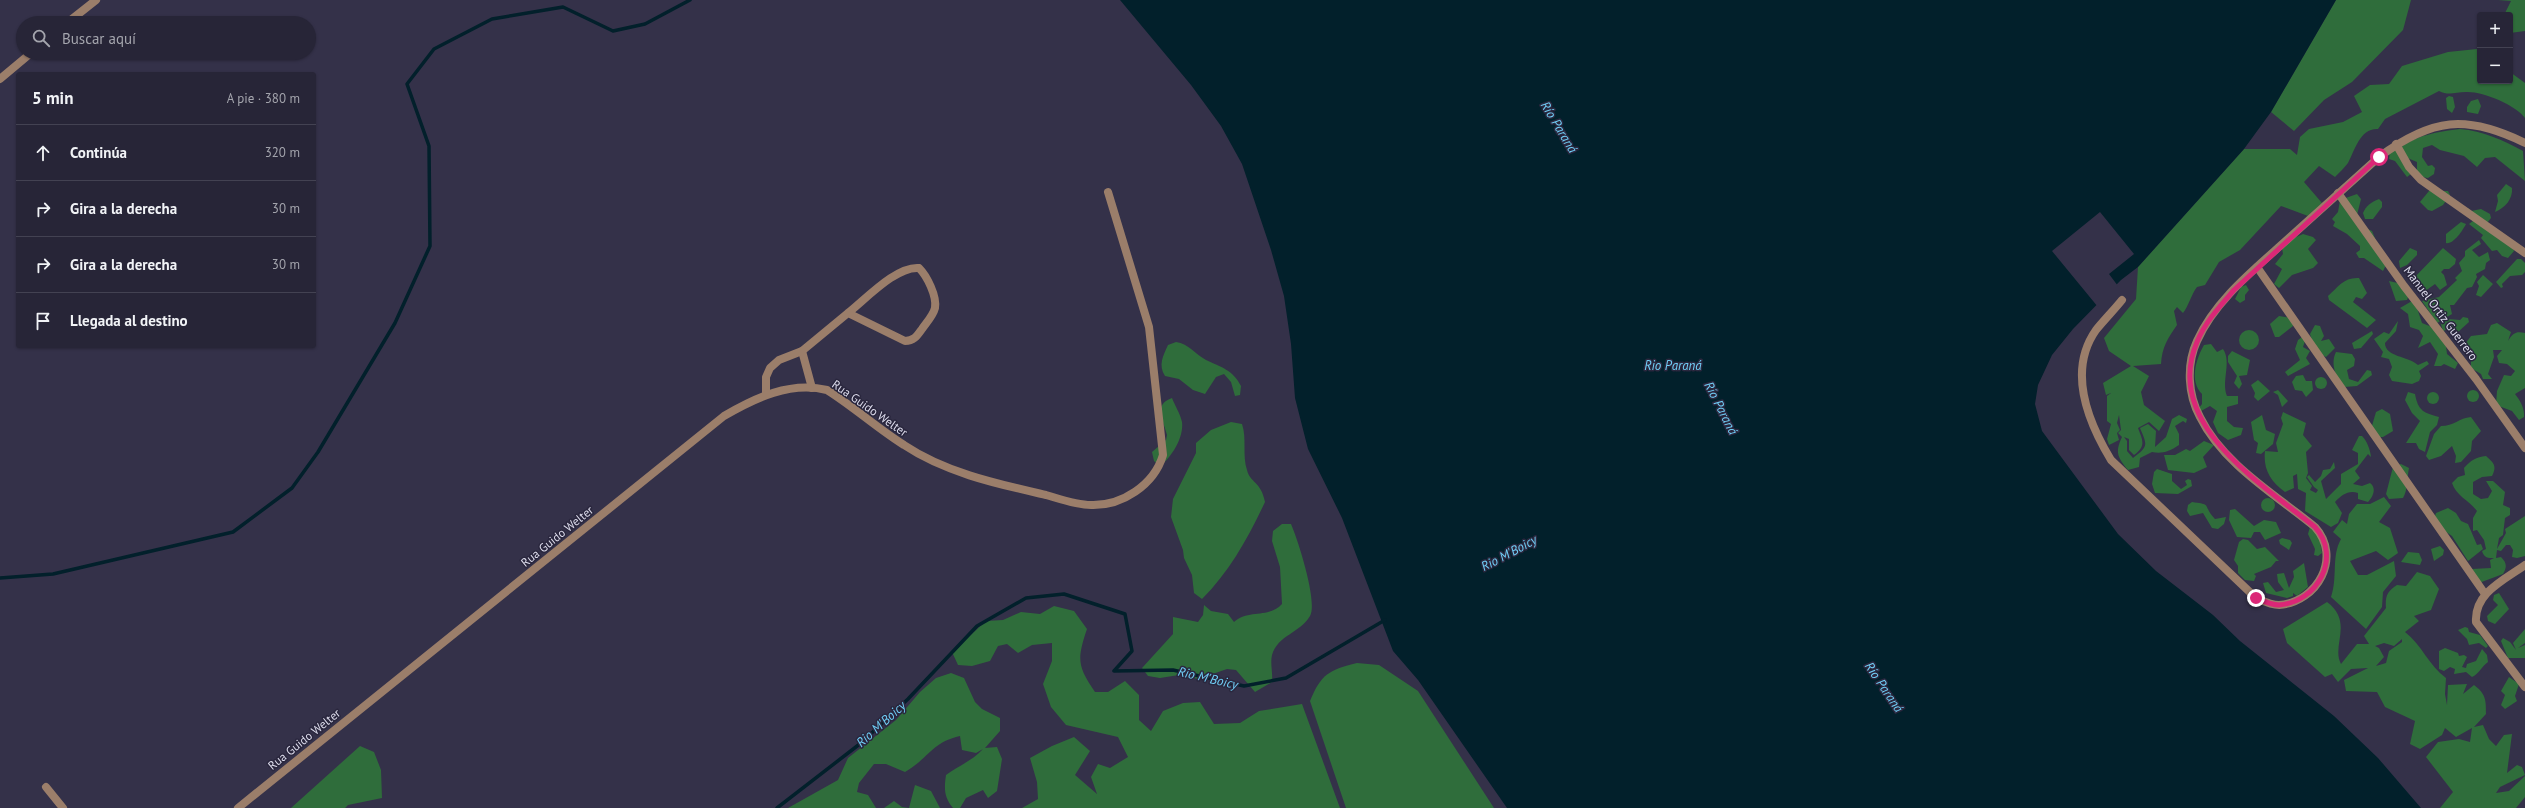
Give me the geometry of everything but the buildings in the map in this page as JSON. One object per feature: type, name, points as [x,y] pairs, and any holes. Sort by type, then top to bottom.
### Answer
[{"type":"street","points":[[76,16],[96,0]]},
{"type":"street","points":[[0,79],[23,60]]},
{"type":"street","points":[[2122,300],[2095,331],[2085,354],[2082,392],[2089,417],[2101,443],[2111,460],[2256,598],[2278,605],[2290,603],[2312,589],[2326,569],[2328,550],[2324,536],[2315,527],[2242,469],[2225,451],[2200,419],[2194,403],[2190,380],[2190,364],[2196,342],[2230,294],[2257,267],[2338,193],[2396,144],[2425,130],[2446,124],[2462,123],[2504,133],[2525,143]]},
{"type":"street","points":[[2396,144],[2409,167],[2421,180],[2525,253]]},
{"type":"street","name":"Rua Guido Welter","points":[[238,808],[724,416],[766,394],[812,388],[827,390],[904,446],[978,479],[1091,505],[1114,502],[1134,492],[1149,482],[1159,469],[1163,455],[1163,445],[1149,327],[1108,192]]},
{"type":"street","name":"Manuel Ortiz Guerrero","points":[[2338,193],[2404,286],[2473,374],[2525,448]]},
{"type":"street","points":[[766,394],[766,377],[770,368],[778,360],[802,351],[848,313],[898,273],[910,267],[919,268],[925,274],[935,298],[935,308],[931,317],[914,339],[909,341],[905,341],[848,313]]},
{"type":"street","points":[[2257,267],[2484,594]]},
{"type":"street","points":[[802,351],[812,388]]},
{"type":"street","points":[[2525,565],[2484,594],[2477,605],[2476,622],[2525,687]]},
{"type":"street","points":[[46,787],[63,808]]},
{"type":"green space","points":[[2336,0],[2411,0],[2403,30],[2352,82],[2324,100],[2294,131],[2271,112]]},
{"type":"green space","points":[[2498,0],[2525,0],[2525,31],[2513,33],[2513,12],[2506,12],[2511,1]]},
{"type":"green space","points":[[2477,49],[2477,84],[2513,84],[2513,74],[2525,83],[2525,118],[2514,108],[2489,96],[2473,92],[2449,94],[2439,91],[2385,119],[2378,129],[2367,132],[2362,136],[2348,163],[2335,177],[2319,166],[2304,182],[2322,203],[2308,216],[2281,206],[2240,250],[2219,262],[2205,285],[2197,287],[2183,313],[2177,307],[2174,311],[2177,325],[2166,343],[2161,364],[2133,366],[2149,376],[2141,392],[2144,405],[2165,421],[2159,431],[2149,422],[2138,428],[2142,446],[2134,455],[2129,450],[2129,439],[2124,437],[2127,441],[2127,451],[2133,458],[2142,451],[2145,445],[2140,428],[2148,424],[2156,431],[2155,447],[2166,437],[2172,419],[2179,415],[2187,419],[2186,423],[2183,421],[2175,426],[2179,434],[2179,445],[2165,452],[2152,452],[2140,458],[2139,467],[2128,470],[2119,458],[2118,454],[2118,447],[2122,437],[2118,433],[2121,430],[2119,415],[2117,423],[2120,430],[2117,433],[2119,440],[2109,445],[2107,439],[2111,424],[2107,421],[2107,396],[2111,393],[2106,395],[2103,383],[2131,366],[2109,351],[2104,338],[2136,299],[2138,267],[2244,149],[2290,149],[2297,155],[2300,137],[2309,129],[2343,122],[2362,112],[2354,96],[2370,85],[2389,84],[2402,66],[2448,52]]},
{"type":"green space","points":[[2449,96],[2453,97],[2455,107],[2452,113],[2447,109],[2446,98]]},
{"type":"green space","points":[[2478,99],[2481,106],[2478,114],[2467,112],[2467,107],[2471,101]]},
{"type":"green space","points":[[2460,129],[2493,137],[2523,151],[2525,181],[2495,157],[2485,158],[2477,167],[2464,156],[2440,150],[2432,145],[2423,148],[2422,157],[2428,166],[2432,165],[2435,168],[2434,174],[2428,178],[2422,177],[2417,172],[2417,162],[2405,157],[2399,149],[2405,144],[2419,137]]},
{"type":"green space","points":[[2396,150],[2411,174],[2407,177],[2395,161],[2389,159],[2390,152]]},
{"type":"green space","points":[[2506,184],[2512,188],[2510,199],[2505,206],[2495,212],[2498,201],[2497,195]]},
{"type":"green space","points":[[2429,191],[2448,191],[2450,195],[2443,205],[2432,211],[2428,210],[2420,202]]},
{"type":"green space","points":[[2357,194],[2361,199],[2357,215],[2361,226],[2372,231],[2386,265],[2383,271],[2364,258],[2359,258],[2356,253],[2360,250],[2360,246],[2347,234],[2333,226],[2335,222],[2332,219],[2338,212],[2340,200]]},
{"type":"green space","points":[[2379,199],[2382,202],[2382,207],[2373,219],[2365,219],[2363,213],[2367,206]]},
{"type":"green space","points":[[2468,208],[2471,211],[2481,209],[2490,214],[2491,218],[2487,223],[2496,237],[2512,246],[2514,251],[2508,258],[2502,256],[2497,250],[2492,251],[2481,238],[2483,235],[2469,224],[2473,221],[2466,210]]},
{"type":"green space","points":[[2461,222],[2466,224],[2460,233],[2452,242],[2446,243],[2446,234]]},
{"type":"green space","points":[[2303,234],[2313,237],[2316,240],[2308,249],[2318,263],[2313,268],[2292,275],[2279,288],[2274,284],[2282,269],[2275,264],[2283,254],[2282,248],[2292,239]]},
{"type":"green space","points":[[2479,240],[2481,244],[2472,250],[2479,257],[2488,252],[2490,260],[2486,263],[2485,269],[2476,274],[2477,277],[2472,287],[2467,288],[2454,305],[2450,305],[2452,314],[2437,323],[2422,301],[2439,297],[2457,280],[2455,278],[2462,271],[2459,263],[2465,256],[2465,251]]},
{"type":"green space","points":[[2410,248],[2417,251],[2417,255],[2407,265],[2400,268],[2399,261]]},
{"type":"green space","points":[[2443,248],[2456,259],[2455,264],[2449,269],[2444,269],[2441,272],[2444,275],[2447,285],[2440,290],[2435,284],[2421,294],[2417,291],[2413,279]]},
{"type":"green space","points":[[2517,259],[2521,259],[2525,263],[2525,272],[2522,275],[2510,276],[2502,284],[2503,287],[2501,288],[2496,282]]},
{"type":"green space","points":[[2483,275],[2493,284],[2481,297],[2476,295],[2479,286],[2477,282]]},
{"type":"green space","points":[[2359,278],[2367,293],[2362,299],[2356,297],[2353,302],[2376,320],[2367,328],[2329,300],[2328,296],[2345,281]]},
{"type":"green space","points":[[2389,281],[2406,285],[2410,292],[2407,300],[2396,301]]},
{"type":"green space","points":[[2246,285],[2249,290],[2245,295],[2245,300],[2240,303],[2235,299],[2241,287]]},
{"type":"green space","points":[[2412,301],[2417,308],[2422,323],[2437,329],[2446,346],[2447,354],[2458,363],[2455,369],[2444,364],[2441,366],[2434,366],[2438,354],[2430,342],[2418,348],[2423,336],[2419,330],[2410,327],[2408,314],[2400,308]]},
{"type":"green space","points":[[2279,316],[2292,318],[2293,326],[2279,337],[2275,337],[2270,324]]},
{"type":"green space","points":[[2463,317],[2468,318],[2469,322],[2458,332],[2454,333],[2451,328],[2443,331],[2441,324],[2449,319],[2460,320]]},
{"type":"green space","points":[[2398,321],[2396,331],[2385,343],[2386,348],[2393,354],[2418,365],[2427,361],[2429,364],[2419,371],[2421,376],[2419,381],[2412,384],[2392,381],[2389,375],[2392,367],[2389,359],[2381,357],[2383,352],[2374,339],[2384,332],[2389,334]]},
{"type":"green space","points":[[2497,323],[2511,332],[2508,341],[2515,333],[2525,333],[2525,388],[2515,394],[2524,411],[2524,417],[2519,420],[2512,411],[2496,405],[2497,391],[2504,375],[2511,376],[2515,371],[2507,364],[2499,363],[2497,356],[2502,350],[2493,350],[2494,357],[2488,374],[2492,379],[2483,379],[2481,374],[2471,368],[2471,357],[2465,344],[2471,336],[2487,334],[2491,325]]},
{"type":"green space","points":[[2315,325],[2320,326],[2324,336],[2321,341],[2329,339],[2335,348],[2326,357],[2318,351],[2311,338],[2310,334]]},
{"type":"green space","points":[[2249,330],[2256,333],[2259,340],[2256,347],[2249,350],[2242,347],[2239,340],[2242,333]]},
{"type":"green space","points":[[2372,331],[2373,334],[2361,348],[2354,349],[2352,343]]},
{"type":"green space","points":[[2302,337],[2305,341],[2303,347],[2310,351],[2306,358],[2310,364],[2288,376],[2285,372],[2300,360],[2295,349],[2298,340]]},
{"type":"green space","points":[[1176,342],[1185,345],[1202,358],[1222,367],[1234,376],[1241,386],[1240,395],[1235,396],[1231,382],[1224,374],[1216,377],[1205,394],[1193,390],[1179,379],[1165,376],[1162,368],[1163,357],[1168,345]]},
{"type":"green space","points":[[2211,344],[2217,352],[2223,349],[2226,354],[2227,366],[2225,390],[2227,396],[2238,396],[2238,404],[2227,407],[2227,421],[2234,427],[2243,428],[2241,435],[2228,440],[2218,433],[2213,422],[2217,411],[2210,406],[2201,411],[2199,408],[2202,404],[2202,394],[2196,383],[2196,363],[2204,345]]},
{"type":"green space","points":[[2232,351],[2250,360],[2247,375],[2239,376],[2242,384],[2239,389],[2234,383],[2237,376],[2228,362],[2228,356]]},
{"type":"green space","points":[[2336,352],[2352,354],[2355,359],[2354,366],[2347,370],[2349,379],[2358,382],[2367,370],[2371,371],[2372,375],[2357,386],[2344,387],[2335,371],[2334,357]]},
{"type":"green space","points":[[2303,375],[2306,381],[2312,381],[2313,390],[2306,397],[2302,391],[2295,390],[2292,382],[2296,376]]},
{"type":"green space","points":[[2319,377],[2323,377],[2327,383],[2323,389],[2319,389],[2315,385],[2315,381]]},
{"type":"green space","points":[[2258,380],[2270,391],[2258,401],[2254,397],[2255,393],[2251,385]]},
{"type":"green space","points":[[2278,390],[2288,401],[2282,407],[2278,395],[2273,392]]},
{"type":"green space","points":[[2473,390],[2477,392],[2479,396],[2477,400],[2473,402],[2469,400],[2467,396],[2469,392]]},
{"type":"green space","points":[[2408,392],[2415,394],[2416,400],[2422,410],[2439,417],[2437,425],[2430,432],[2425,452],[2419,449],[2416,443],[2406,443],[2420,421],[2412,413],[2405,400]]},
{"type":"green space","points":[[2431,392],[2435,392],[2439,398],[2435,404],[2431,404],[2427,400],[2427,396]]},
{"type":"green space","points":[[1172,398],[1182,422],[1181,434],[1173,452],[1160,466],[1154,461],[1152,452],[1166,440],[1167,435],[1162,419],[1161,409],[1162,405],[1166,401]]},
{"type":"green space","points":[[2382,409],[2390,414],[2393,431],[2383,437],[2377,437],[2371,429],[2376,412]]},
{"type":"green space","points":[[2283,412],[2306,423],[2303,435],[2312,446],[2306,452],[2308,473],[2306,478],[2312,486],[2310,490],[2316,493],[2318,490],[2307,477],[2309,475],[2315,482],[2321,476],[2323,470],[2330,469],[2334,462],[2335,468],[2321,481],[2326,499],[2341,484],[2341,474],[2358,464],[2358,453],[2352,450],[2359,436],[2362,436],[2368,445],[2371,457],[2368,454],[2355,471],[2360,478],[2353,484],[2362,486],[2370,483],[2374,490],[2373,495],[2368,502],[2358,499],[2358,493],[2354,492],[2340,497],[2335,502],[2342,513],[2338,523],[2331,527],[2305,511],[2306,493],[2298,489],[2297,474],[2293,476],[2294,488],[2285,492],[2275,483],[2266,469],[2265,451],[2278,452],[2276,443],[2283,424],[2281,418]]},
{"type":"green space","points":[[2262,415],[2266,430],[2275,434],[2273,444],[2261,454],[2256,453],[2258,443],[2254,440],[2251,422]]},
{"type":"green space","points":[[2471,417],[2481,431],[2472,441],[2471,451],[2461,462],[2455,463],[2456,456],[2452,446],[2441,456],[2429,460],[2426,456],[2434,434],[2441,426],[2446,426]]},
{"type":"green space","points":[[1231,422],[1242,424],[1248,474],[1261,490],[1265,502],[1238,554],[1202,599],[1194,593],[1192,575],[1184,558],[1183,550],[1171,517],[1173,499],[1196,453],[1196,443],[1211,430]]},
{"type":"green space","points":[[2204,441],[2214,445],[2203,457],[2207,467],[2194,473],[2168,470],[2164,455],[2175,455],[2186,449],[2190,451]]},
{"type":"green space","points":[[2486,456],[2494,465],[2494,473],[2492,476],[2482,477],[2473,482],[2473,494],[2481,499],[2488,498],[2492,491],[2486,481],[2493,481],[2505,492],[2503,505],[2510,508],[2510,515],[2505,518],[2503,535],[2499,538],[2497,549],[2506,533],[2505,529],[2525,516],[2525,556],[2517,558],[2512,557],[2513,550],[2510,545],[2506,545],[2501,551],[2497,550],[2496,558],[2501,557],[2506,567],[2503,574],[2479,583],[2472,569],[2491,568],[2490,560],[2494,558],[2488,558],[2484,555],[2482,551],[2486,549],[2484,540],[2477,530],[2473,531],[2473,518],[2477,511],[2456,491],[2452,483],[2458,477],[2465,475],[2464,468],[2471,461],[2479,457]]},
{"type":"green space","points":[[2401,464],[2409,468],[2405,495],[2403,498],[2389,499],[2386,494],[2393,467]]},
{"type":"green space","points":[[2157,469],[2172,474],[2172,481],[2181,489],[2187,485],[2185,481],[2188,479],[2191,480],[2192,486],[2178,494],[2155,493],[2152,484],[2154,472]]},
{"type":"green space","points":[[2384,497],[2391,506],[2379,522],[2390,528],[2398,553],[2388,560],[2376,551],[2350,561],[2358,575],[2367,575],[2394,561],[2396,576],[2383,592],[2382,607],[2366,629],[2331,597],[2334,582],[2336,553],[2341,539],[2333,532],[2342,520],[2347,524],[2349,514],[2357,504],[2370,504]]},
{"type":"green space","points":[[2265,498],[2271,498],[2275,502],[2275,508],[2271,512],[2265,512],[2261,508],[2261,502]]},
{"type":"green space","points":[[2192,502],[2205,505],[2215,519],[2226,517],[2224,524],[2218,529],[2212,528],[2203,513],[2190,516],[2187,511],[2188,505]]},
{"type":"green space","points":[[2448,508],[2456,513],[2461,521],[2468,524],[2477,545],[2481,544],[2483,549],[2468,561],[2452,536],[2442,529],[2435,516],[2436,513]]},
{"type":"green space","points":[[2235,509],[2254,526],[2264,520],[2276,522],[2281,533],[2265,540],[2260,532],[2254,532],[2251,538],[2237,537],[2229,520],[2230,510]]},
{"type":"green space","points":[[1282,524],[1291,524],[1294,532],[1306,571],[1312,609],[1306,622],[1284,638],[1275,648],[1271,658],[1272,682],[1255,692],[1236,670],[1227,669],[1198,679],[1179,675],[1160,678],[1148,676],[1142,668],[1173,634],[1173,617],[1198,622],[1203,615],[1204,605],[1211,611],[1228,614],[1234,622],[1246,616],[1265,613],[1277,609],[1282,604],[1280,567],[1272,541],[1273,531]]},
{"type":"green space","points":[[2310,527],[2319,536],[2322,553],[2318,556],[2314,555],[2315,549],[2308,534]]},
{"type":"green space","points":[[2282,538],[2290,540],[2292,543],[2289,550],[2280,544],[2279,540]]},
{"type":"green space","points":[[2243,539],[2248,540],[2257,549],[2265,547],[2279,561],[2276,561],[2271,567],[2254,574],[2256,576],[2254,581],[2245,580],[2238,573],[2238,566],[2234,560],[2239,542]]},
{"type":"green space","points":[[2440,546],[2444,550],[2443,555],[2434,561],[2431,549]]},
{"type":"green space","points":[[2408,552],[2419,553],[2422,560],[2420,565],[2401,562]]},
{"type":"green space","points":[[2304,563],[2308,587],[2297,596],[2293,593],[2293,596],[2287,598],[2266,593],[2263,583],[2268,582],[2276,592],[2284,590],[2278,582],[2277,574],[2284,573],[2289,588],[2294,577],[2293,571]]},
{"type":"green space","points":[[2417,572],[2430,576],[2439,589],[2431,610],[2414,616],[2419,621],[2405,632],[2416,643],[2435,668],[2446,678],[2445,694],[2447,705],[2448,685],[2467,684],[2463,694],[2474,685],[2483,694],[2486,705],[2486,714],[2474,727],[2483,725],[2489,739],[2496,746],[2504,735],[2512,734],[2507,773],[2517,765],[2522,767],[2525,775],[2500,787],[2496,793],[2509,791],[2525,776],[2525,797],[2516,808],[2440,808],[2453,792],[2426,757],[2438,742],[2459,739],[2470,742],[2472,728],[2456,737],[2445,728],[2442,735],[2420,749],[2410,744],[2415,721],[2385,707],[2377,692],[2346,691],[2344,680],[2368,668],[2351,669],[2338,682],[2332,674],[2325,677],[2287,643],[2283,629],[2327,602],[2335,610],[2341,626],[2338,650],[2341,664],[2357,644],[2369,644],[2364,636],[2386,608],[2386,597],[2389,592],[2397,585],[2406,586]],"holes":[[[2402,639],[2402,642],[2389,651],[2386,663],[2376,666],[2384,657],[2379,648],[2375,646],[2384,643],[2394,646]]]},
{"type":"green space","points":[[2499,593],[2509,609],[2495,624],[2488,621],[2487,616],[2498,605],[2493,600],[2494,595]]},
{"type":"green space","points":[[1054,606],[1074,611],[1087,629],[1080,655],[1080,662],[1089,683],[1095,692],[1108,692],[1125,681],[1139,695],[1139,720],[1151,731],[1163,711],[1183,703],[1200,702],[1214,724],[1240,723],[1259,711],[1302,704],[1340,808],[1022,808],[1038,799],[1037,782],[1030,758],[1052,746],[1074,737],[1090,751],[1075,775],[1097,794],[1091,777],[1098,764],[1110,768],[1128,757],[1118,737],[1066,725],[1051,707],[1043,684],[1052,661],[1052,643],[1032,645],[1018,653],[1007,644],[998,646],[990,661],[972,666],[958,665],[952,652],[986,621],[1003,620],[1021,612],[1040,614]]},
{"type":"green space","points":[[2465,627],[2468,628],[2469,632],[2480,635],[2488,646],[2486,648],[2479,643],[2469,645],[2467,639],[2458,630]]},
{"type":"green space","points":[[2525,629],[2525,643],[2518,648],[2525,645],[2525,658],[2508,658],[2501,641],[2503,638],[2510,642],[2516,650],[2513,643]]},
{"type":"green space","points":[[2445,648],[2458,653],[2459,656],[2464,655],[2467,657],[2462,667],[2466,668],[2467,664],[2476,661],[2482,649],[2487,655],[2488,662],[2472,677],[2466,672],[2454,674],[2455,669],[2450,667],[2444,671],[2439,669],[2439,651]]},
{"type":"green space","points":[[1357,663],[1379,665],[1418,691],[1494,808],[1346,808],[1310,701],[1318,685],[1327,674],[1339,668]]},
{"type":"green space","points":[[951,673],[964,678],[975,702],[982,709],[1000,718],[1000,731],[985,748],[997,747],[1002,759],[997,791],[988,798],[983,790],[966,798],[960,808],[953,808],[950,804],[945,793],[946,775],[970,760],[983,749],[976,753],[962,750],[960,736],[943,742],[905,772],[886,764],[874,764],[859,783],[857,792],[868,795],[876,808],[788,808],[838,780],[848,758],[896,720],[920,692],[936,678]]},
{"type":"green space","points":[[2509,677],[2519,684],[2515,696],[2517,701],[2505,709],[2501,705],[2505,695],[2501,691]]},
{"type":"green space","points":[[360,746],[374,752],[381,770],[382,798],[348,805],[345,808],[291,808]]},
{"type":"green space","points":[[915,785],[931,791],[940,808],[909,808]]},
{"type":"green space","points":[[894,801],[902,807],[909,808],[884,808]]},
{"type":"water","name":"Rio Paraná","points":[[1120,0],[2336,0],[2271,112],[2244,149],[2138,267],[2121,280],[2073,329],[2052,355],[2038,385],[2035,404],[2042,431],[2118,534],[2156,571],[2213,615],[2240,641],[2334,716],[2378,758],[2421,808],[1507,808],[1418,680],[1393,651],[1342,518],[1308,449],[1295,398],[1291,344],[1284,296],[1271,250],[1242,164],[1221,126],[1191,85]]},
{"type":"pier","points":[[2100,212],[2134,254],[2109,274],[2118,286],[2098,307],[2052,251]]},
{"type":"waterway","points":[[0,578],[53,574],[233,532],[292,488],[318,452],[395,323],[430,246],[429,146],[407,84],[434,49],[492,19],[563,7],[613,31],[645,24],[690,0]]},
{"type":"waterway","name":"Rio M'Boicy","points":[[777,808],[861,743],[908,699],[977,626],[1026,598],[1064,594],[1125,614],[1132,651],[1114,671],[1173,670],[1244,686],[1286,678],[1385,620]]},
{"type":"route","points":[[2256,598],[2278,605],[2290,603],[2303,597],[2312,589],[2326,569],[2328,550],[2324,536],[2315,527],[2242,469],[2225,451],[2200,419],[2194,403],[2190,380],[2190,364],[2196,342],[2218,308],[2234,290],[2257,267],[2379,157]]},
{"type":"water label","name":"Río Paraná","points":[[1559,127]]},
{"type":"water label","name":"Río Paraná","points":[[1721,408]]},
{"type":"water label","name":"Río Paraná","points":[[1884,687]]}]
